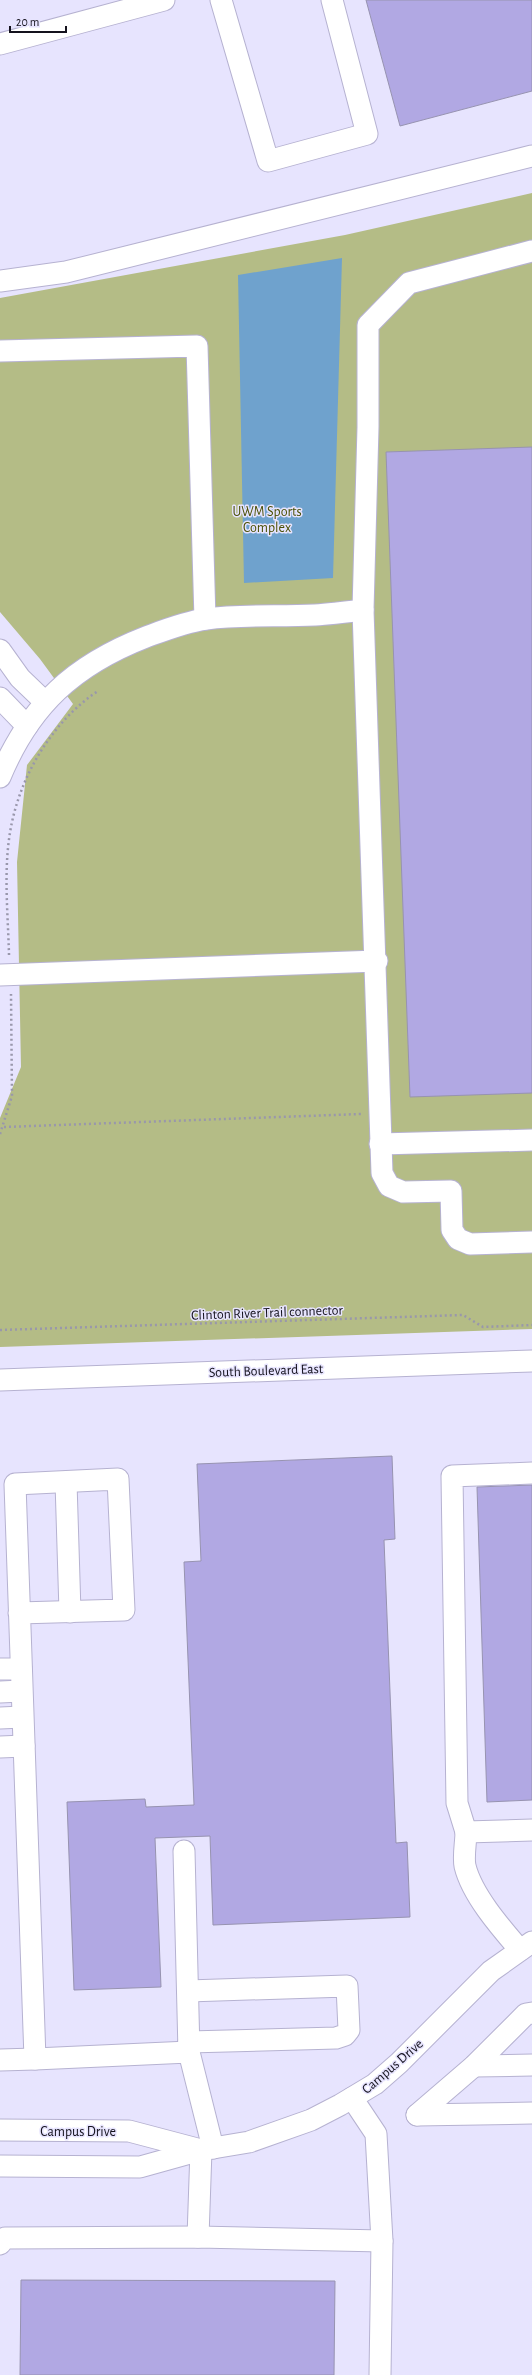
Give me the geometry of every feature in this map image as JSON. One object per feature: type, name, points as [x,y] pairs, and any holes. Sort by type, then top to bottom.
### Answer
[{"type":"street","points":[[0,44],[164,0]]},
{"type":"street","points":[[221,0],[268,161],[368,134],[332,0]]},
{"type":"street","points":[[0,281],[66,272],[532,156]]},
{"type":"street","points":[[532,251],[409,283],[368,326],[368,427],[363,610],[382,1173],[389,1186],[403,1192],[451,1191],[452,1230],[458,1239],[470,1244],[532,1242]]},
{"type":"street","points":[[0,351],[197,346],[205,619]]},
{"type":"street","points":[[0,777],[26,726],[58,688],[96,660],[124,646],[181,624],[205,619],[316,615],[363,610]]},
{"type":"street","points":[[0,650],[20,678],[45,702]]},
{"type":"street","points":[[0,698],[26,726]]},
{"type":"street","points":[[7,974],[376,962]]},
{"type":"street","points":[[380,1144],[532,1140]]},
{"type":"street","name":"South Boulevard East","points":[[0,1380],[532,1361]]},
{"type":"street","points":[[526,1946],[498,1924],[472,1884],[465,1866],[466,1832],[457,1803],[452,1476],[532,1473]]},
{"type":"street","points":[[19,1613],[124,1610],[118,1479],[15,1484],[8,1557],[19,1613],[35,2059]]},
{"type":"street","points":[[66,1482],[70,1612]]},
{"type":"street","points":[[0,1669],[21,1669]]},
{"type":"street","points":[[0,1692],[21,1691]]},
{"type":"street","points":[[0,1718],[22,1717]]},
{"type":"street","points":[[0,1747],[24,1746]]},
{"type":"street","points":[[466,1832],[532,1830]]},
{"type":"street","points":[[184,1850],[189,2048],[207,2149],[198,2237]]},
{"type":"street","name":"Campus Drive","points":[[0,2166],[140,2167],[207,2149],[249,2142],[280,2133],[311,2120],[375,2084],[399,2063],[491,1971],[526,1946]]},
{"type":"street","points":[[0,2060],[35,2059],[336,2038],[344,2035],[349,2030],[347,1986],[188,1991]]},
{"type":"street","points":[[532,2014],[526,2014],[474,2066],[417,2115],[532,2113]]},
{"type":"street","points":[[474,2066],[532,2065]]},
{"type":"street","points":[[352,2098],[376,2134],[382,2241],[380,2375]]},
{"type":"street","name":"Campus Drive","points":[[0,2130],[129,2131],[207,2149]]},
{"type":"street","points":[[0,2244],[6,2238],[198,2237],[382,2241]]},
{"type":"path","points":[[0,1134],[4,1127],[12,1096],[7,974],[7,865],[11,827],[23,786],[37,758],[58,727],[85,700],[98,691]]},
{"type":"path","points":[[4,1127],[362,1114]]},
{"type":"path","name":"Clinton River Trail connector","points":[[0,1330],[463,1315],[483,1327],[532,1325]]},
{"type":"green space","name":"UWM Sports Complex","points":[[532,193],[532,1329],[0,1347],[0,1118],[21,1067],[17,862],[27,765],[73,704],[40,659],[0,612],[0,298],[345,235]]},
{"type":"water","points":[[342,258],[333,578],[244,583],[238,275]]},
{"type":"building","points":[[366,0],[532,0],[532,91],[400,126]]},
{"type":"building","points":[[532,447],[532,1093],[410,1097],[386,452]]},
{"type":"building","points":[[392,1456],[395,1539],[384,1540],[396,1843],[407,1842],[410,1917],[213,1925],[210,1836],[155,1838],[161,1987],[74,1990],[67,1802],[145,1799],[146,1807],[194,1805],[184,1562],[201,1561],[197,1464]]},
{"type":"building","points":[[532,1485],[532,1800],[487,1802],[477,1487]]},
{"type":"building","points":[[21,2280],[335,2281],[334,2375],[20,2375]]}]
